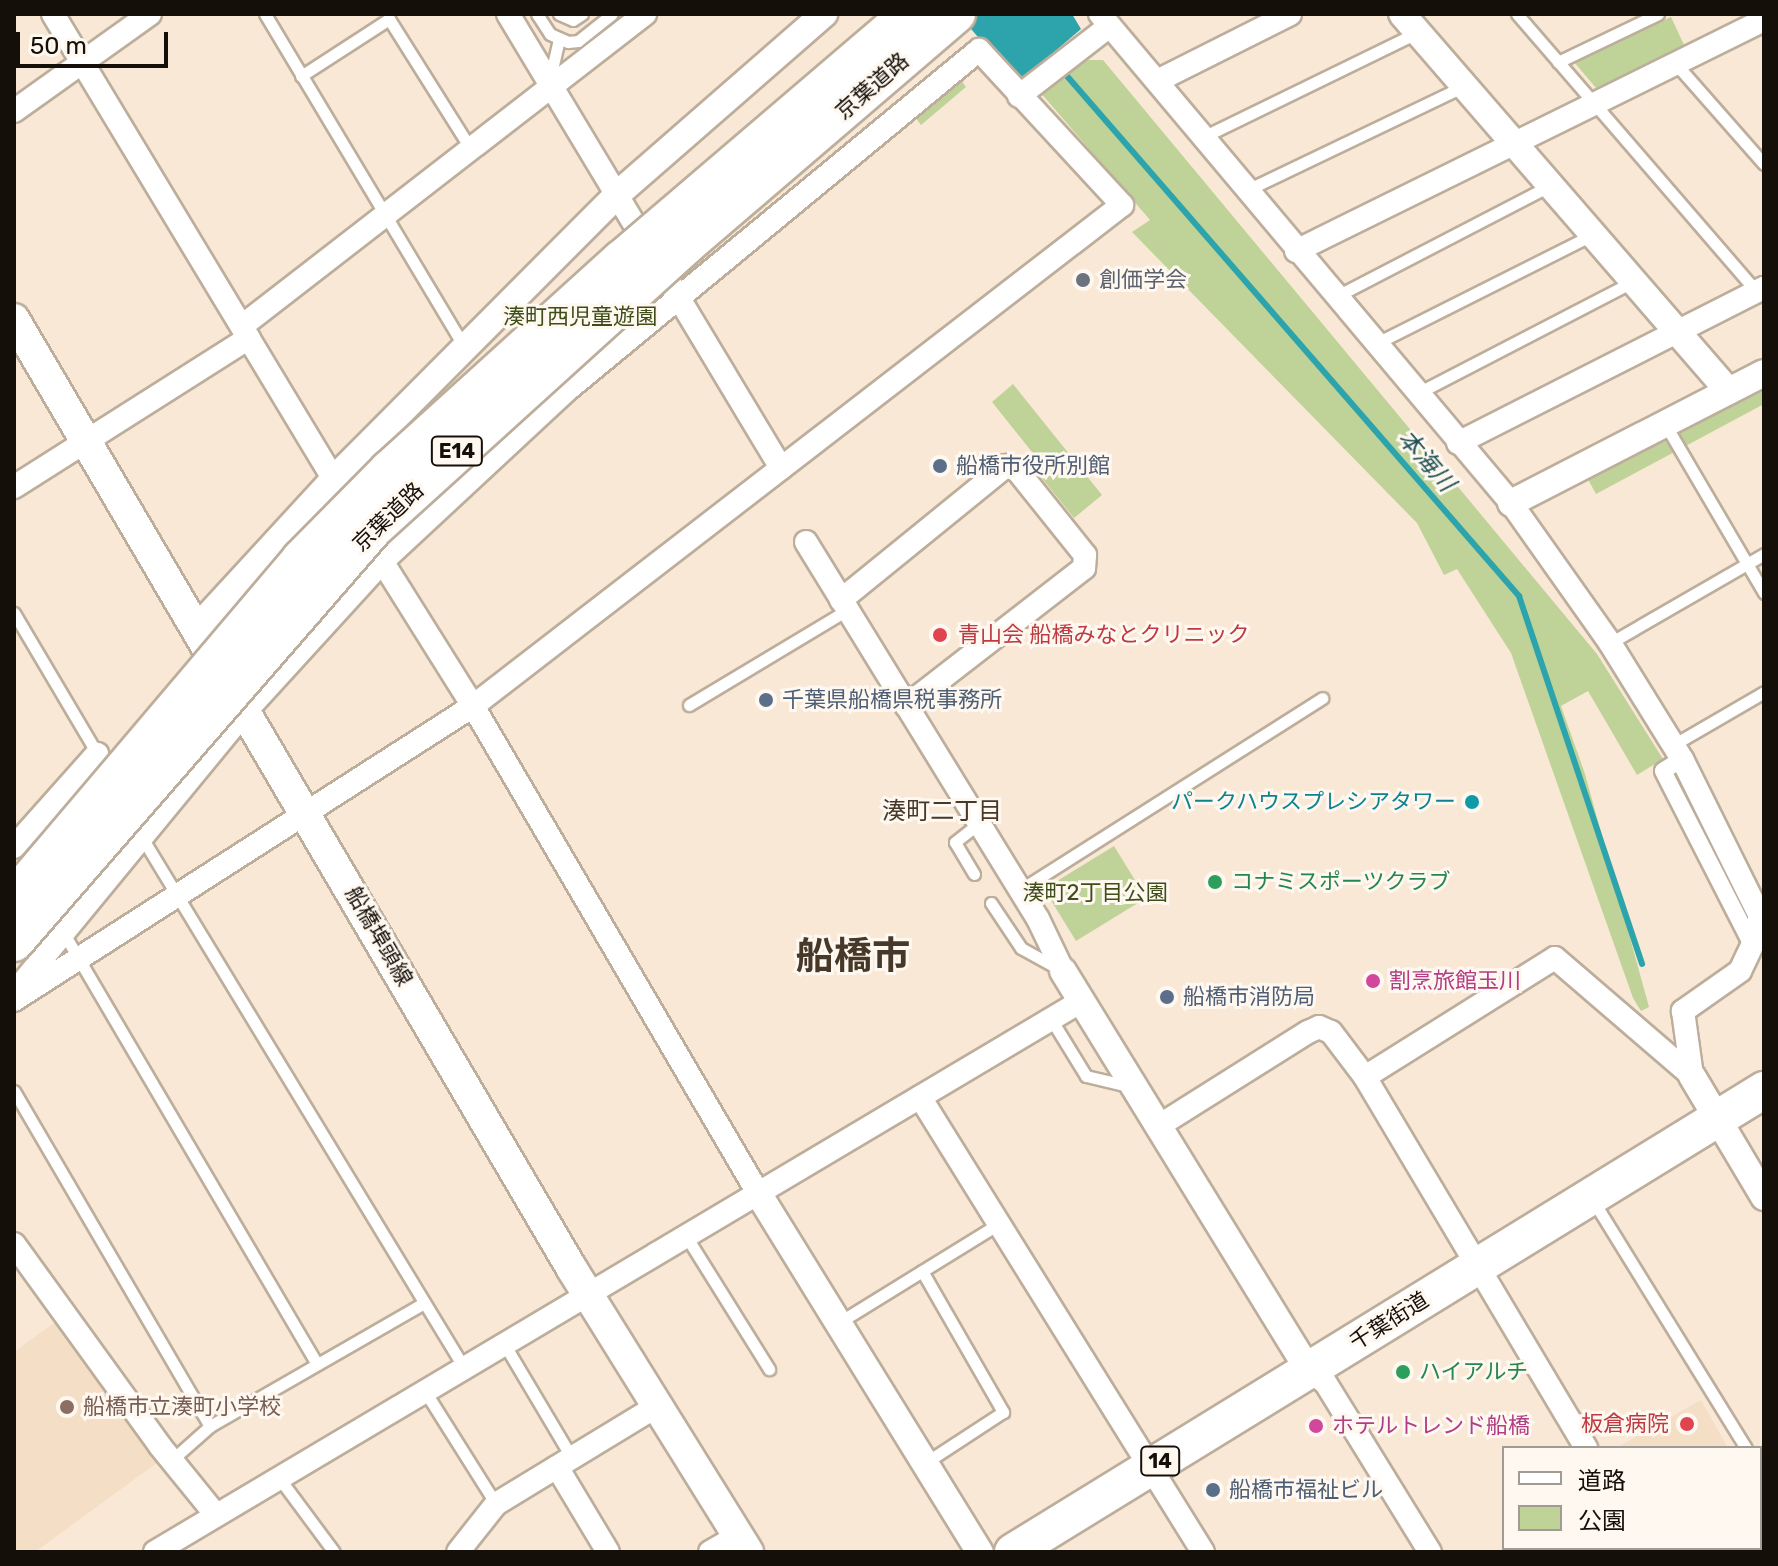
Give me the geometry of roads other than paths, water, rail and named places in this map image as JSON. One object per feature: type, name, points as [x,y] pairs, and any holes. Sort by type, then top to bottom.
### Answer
[{"type":"highway","name":"京葉道路","points":[[14,898],[301,559],[389,470],[621,260],[909,14]]},
{"type":"highway","name":"京葉道路","points":[[14,942],[373,529],[673,257],[956,14]]},
{"type":"highway","name":"千葉街道","points":[[1013,1552],[1764,1090]]},
{"type":"main road","name":"船橋埠頭線","points":[[14,319],[308,813],[590,1297],[743,1544]]},
{"type":"street","points":[[53,14],[382,562],[473,706],[758,1193],[980,1552]]},
{"type":"street","points":[[14,111],[84,65],[150,14]]},
{"type":"street","points":[[508,14],[620,192],[781,468]]},
{"type":"street","points":[[14,487],[86,442],[246,332],[384,216],[471,149],[547,79],[645,14]]},
{"type":"street","points":[[197,628],[334,479],[620,192],[824,14]]},
{"type":"street","points":[[1157,81],[1290,14]]},
{"type":"street","points":[[1019,96],[1071,53],[1103,21],[1157,81],[1245,192],[1511,503],[1610,643],[1678,752],[1759,914],[1759,950],[1740,971],[1683,1011],[1692,1076]]},
{"type":"street","points":[[1410,23],[1729,391]]},
{"type":"street","points":[[1296,251],[1756,24]]},
{"type":"street","points":[[14,993],[246,711],[382,562],[567,390],[979,50],[1122,205],[473,706],[14,1000]]},
{"type":"street","points":[[1458,443],[1761,290]]},
{"type":"street","points":[[1511,503],[1764,373]]},
{"type":"street","points":[[844,605],[1006,466],[1017,470],[1085,555],[1084,568],[906,706]]},
{"type":"street","points":[[806,542],[1020,890],[1080,1002],[1157,1127],[1309,1371],[1325,1382],[1430,1552]]},
{"type":"street","points":[[14,847],[97,754]]},
{"type":"street","points":[[1365,1077],[1555,958],[1692,1076],[1764,1197]]},
{"type":"street","points":[[155,1552],[466,1371],[1080,1002]]},
{"type":"street","points":[[1157,1127],[1319,1027],[1331,1032],[1365,1077],[1585,1446]]},
{"type":"street","points":[[920,1097],[1203,1552]]},
{"type":"street","points":[[14,1244],[160,1446],[174,1458],[216,1515]]},
{"type":"street","points":[[458,1552],[496,1504],[657,1406]]},
{"type":"street","points":[[564,1462],[608,1552]]},
{"type":"street","points":[[710,1552],[743,1544]]},
{"type":"lane","points":[[265,14],[466,349]]},
{"type":"lane","points":[[559,14],[573,20],[582,14]]},
{"type":"lane","points":[[538,15],[559,39],[578,41],[612,14]]},
{"type":"lane","points":[[1517,14],[1761,290]]},
{"type":"lane","points":[[1558,62],[1658,14]]},
{"type":"lane","points":[[301,76],[389,19],[471,149]]},
{"type":"lane","points":[[1203,138],[1410,23]]},
{"type":"lane","points":[[547,79],[559,39]]},
{"type":"lane","points":[[1676,64],[1764,164]]},
{"type":"lane","points":[[1245,192],[1465,86]]},
{"type":"lane","points":[[1334,297],[1551,185]]},
{"type":"lane","points":[[1375,345],[1593,235]]},
{"type":"lane","points":[[1416,394],[1634,281]]},
{"type":"lane","points":[[1664,424],[1764,593]]},
{"type":"lane","points":[[1610,643],[1764,554]]},
{"type":"lane","points":[[689,705],[844,605]]},
{"type":"lane","points":[[14,613],[177,896],[466,1371]]},
{"type":"lane","points":[[1678,752],[1764,692]]},
{"type":"lane","points":[[1020,890],[1322,698]]},
{"type":"lane","points":[[974,874],[955,842],[979,823]]},
{"type":"lane","points":[[14,847],[317,1364]]},
{"type":"lane","points":[[991,903],[1021,948],[1063,971]]},
{"type":"lane","points":[[1051,1019],[1086,1076],[1133,1087]]},
{"type":"lane","points":[[14,1091],[210,1426]]},
{"type":"lane","points":[[1590,1195],[1745,1446]]},
{"type":"lane","points":[[838,1323],[998,1224]]},
{"type":"lane","points":[[686,1236],[769,1369]]},
{"type":"lane","points":[[922,1271],[1003,1412],[925,1464]]},
{"type":"lane","points":[[174,1458],[210,1426],[424,1303]]},
{"type":"lane","points":[[506,1347],[564,1462]]},
{"type":"lane","points":[[426,1393],[496,1504]]},
{"type":"lane","points":[[279,1478],[334,1552]]},
{"type":"water","points":[[958,14],[1072,14],[1081,29],[1018,83]]},
{"type":"waterway","name":"本海川","points":[[1060,68],[1519,596],[1642,964]]},
{"type":"place","name":"創価学会","points":[[1083,280]]},
{"type":"place","name":"船橋市役所別館","points":[[940,466]]},
{"type":"place","name":"青山会 船橋みなとクリニック","points":[[940,635]]},
{"type":"place","name":"千葉県船橋県税事務所","points":[[766,700]]},
{"type":"place","name":"パークハウスプレシアタワー","points":[[1472,802]]},
{"type":"place","name":"コナミスポーツクラブ","points":[[1215,882]]},
{"type":"place","name":"割烹旅館玉川","points":[[1373,981]]},
{"type":"place","name":"船橋市消防局","points":[[1167,997]]},
{"type":"place","name":"ハイアルチ","points":[[1403,1372]]},
{"type":"place","name":"船橋市立湊町小学校","points":[[67,1407]]},
{"type":"place","name":"板倉病院","points":[[1687,1424]]},
{"type":"place","name":"ホテルトレンド船橋","points":[[1316,1426]]},
{"type":"place","name":"船橋市福祉ビル","points":[[1213,1490]]},
{"type":"district","name":"湊町二丁目","points":[[942,812]]},
{"type":"district","name":"船橋市","points":[[853,957]]},
{"type":"park label","name":"湊町西児童遊園","points":[[580,317]]},
{"type":"park label","name":"湊町2丁目公園","points":[[1095,893]]}]
